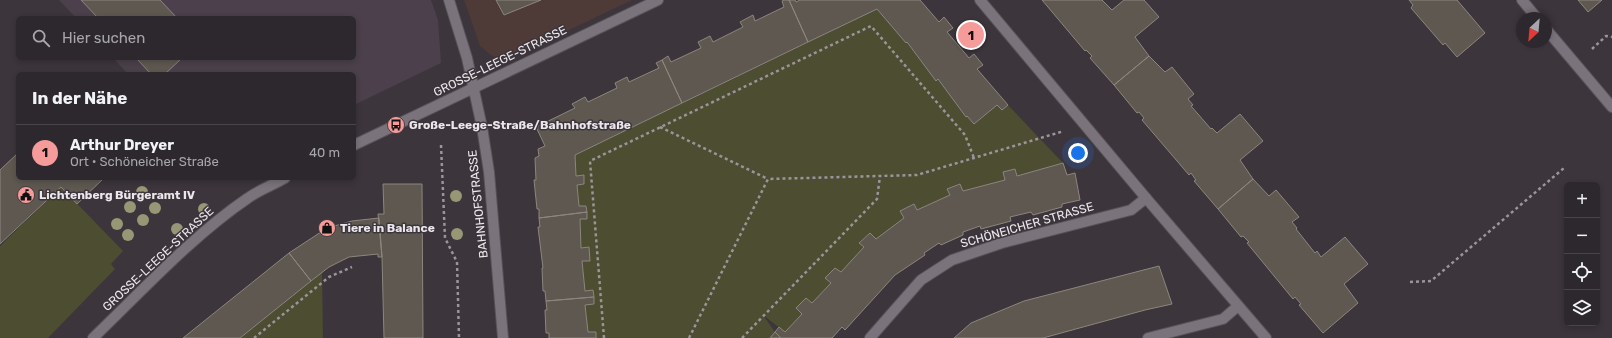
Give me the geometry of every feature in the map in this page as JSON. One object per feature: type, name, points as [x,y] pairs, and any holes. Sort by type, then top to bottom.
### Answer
[{"type":"street","name":"BAHNHOFSTRASSE","points":[[449,0],[467,58],[482,127],[489,172],[503,338]]},
{"type":"street","name":"GROSSE-LEEGE-STRASSE","points":[[356,143],[474,89],[658,0]]},
{"type":"street","points":[[980,0],[1266,338]]},
{"type":"street","points":[[1522,0],[1532,12]]},
{"type":"street","points":[[1552,35],[1612,107]]},
{"type":"street","name":"GROSSE-LEEGE-STRASSE","points":[[93,338],[220,218],[249,198],[281,180]]},
{"type":"street","name":"SCHÖNEICHER STRASSE","points":[[870,338],[921,280],[952,260],[1002,243],[1131,210],[1146,198]]},
{"type":"street","points":[[1148,338],[1223,319],[1238,306]]},
{"type":"path","points":[[604,338],[590,161],[871,26],[965,135],[974,158]]},
{"type":"path","points":[[1592,49],[1606,36],[1612,37]]},
{"type":"path","points":[[660,127],[768,180],[917,175],[1064,131]]},
{"type":"path","points":[[441,145],[445,238],[457,262],[459,338]]},
{"type":"path","points":[[1410,282],[1431,281],[1564,168]]},
{"type":"path","points":[[742,338],[877,199],[880,176]]},
{"type":"path","points":[[689,338],[768,180]]},
{"type":"path","points":[[254,338],[329,277],[352,267]]},
{"type":"shaded area","points":[[59,0],[431,0],[438,20],[441,63],[356,104],[356,72],[126,72],[115,60],[356,60],[356,16],[74,16]]},
{"type":"shaded area","points":[[464,0],[632,0],[519,54],[502,58],[494,57],[480,46]]},
{"type":"green space","points":[[877,9],[906,43],[907,42],[936,80],[938,79],[966,117],[967,116],[974,124],[997,105],[1002,110],[1008,105],[1063,163],[1017,176],[1015,169],[1003,172],[1005,180],[963,191],[959,184],[947,189],[950,195],[917,210],[913,204],[900,211],[904,218],[876,239],[870,233],[859,242],[864,247],[841,272],[835,268],[826,278],[831,283],[812,303],[806,298],[797,308],[802,314],[785,332],[763,315],[775,332],[770,338],[596,338],[596,332],[588,332],[585,305],[594,304],[593,290],[585,290],[582,261],[590,260],[589,247],[581,248],[580,219],[587,219],[586,206],[579,206],[577,185],[584,184],[584,175],[576,176],[575,155]]},
{"type":"green space","points":[[61,187],[123,251],[111,264],[115,269],[48,338],[0,338],[0,246]]},
{"type":"green space","points":[[322,272],[323,338],[240,338]]},
{"type":"building","points":[[81,0],[160,0],[175,16],[96,16]]},
{"type":"building","points":[[496,0],[541,0],[504,15]]},
{"type":"building","points":[[789,0],[808,42],[682,103],[662,60],[668,56],[671,62],[701,48],[698,42],[710,36],[713,42],[743,27],[740,22],[753,15],[755,21],[784,7],[782,1]]},
{"type":"building","points":[[789,0],[795,0],[796,2],[800,0],[920,0],[939,22],[944,17],[953,28],[947,32],[969,58],[974,54],[983,65],[977,69],[1008,105],[1002,110],[997,105],[974,124],[967,116],[966,117],[938,79],[936,81],[907,42],[906,43],[877,9],[808,42]]},
{"type":"building","points":[[1042,0],[1102,0],[1112,10],[1124,0],[1144,0],[1159,17],[1135,37],[1149,56],[1114,85],[1090,58],[1092,56],[1086,50],[1085,51]]},
{"type":"building","points":[[1409,0],[1457,0],[1485,33],[1457,57],[1445,43],[1443,45],[1411,8],[1413,5]]},
{"type":"building","points":[[1578,0],[1602,0],[1588,12]]},
{"type":"building","points":[[1149,56],[1165,72],[1172,67],[1194,94],[1188,99],[1193,105],[1191,106],[1211,129],[1212,128],[1217,133],[1240,114],[1263,141],[1240,160],[1253,179],[1218,209],[1194,181],[1196,180],[1191,173],[1189,175],[1142,120],[1144,118],[1139,112],[1137,113],[1114,85]]},
{"type":"building","points":[[138,60],[180,60],[167,72],[149,72]]},
{"type":"building","points":[[662,60],[682,103],[575,155],[576,176],[584,175],[584,184],[577,185],[579,206],[586,206],[587,212],[539,218],[534,180],[536,180],[535,158],[539,156],[538,149],[545,146],[536,127],[575,108],[572,104],[585,97],[588,102],[617,88],[615,83],[627,77],[629,82],[659,68],[656,63]]},
{"type":"building","name":"Lichtenberg Bürgeramt IV","points":[[16,155],[16,180],[102,180],[77,204],[61,187],[0,244],[0,170]]},
{"type":"building","points":[[1063,163],[1067,175],[1075,173],[1080,200],[1062,204],[1062,207],[1033,215],[1031,212],[1010,217],[1011,221],[981,229],[980,226],[963,232],[963,235],[941,245],[939,243],[924,253],[925,255],[895,275],[845,330],[842,327],[832,338],[781,338],[775,332],[779,327],[785,332],[802,314],[796,308],[806,298],[812,303],[831,283],[825,278],[835,268],[841,272],[864,247],[859,243],[870,233],[876,239],[904,218],[900,211],[914,204],[917,210],[950,195],[947,189],[960,184],[963,191],[1005,180],[1003,172],[1015,169],[1017,176]]},
{"type":"building","points":[[1253,179],[1269,196],[1276,190],[1299,217],[1292,222],[1315,253],[1317,251],[1321,257],[1345,237],[1368,264],[1344,284],[1358,303],[1323,333],[1299,305],[1301,304],[1295,297],[1293,299],[1247,243],[1249,242],[1243,236],[1241,237],[1218,209]]},
{"type":"building","points":[[383,184],[422,184],[423,338],[384,338],[382,257],[378,214],[384,214]]},
{"type":"building","points":[[587,212],[587,219],[580,219],[581,248],[589,247],[590,261],[582,261],[585,291],[593,290],[594,297],[546,301],[545,291],[543,291],[543,268],[538,227],[540,227],[539,218]]},
{"type":"building","points":[[379,218],[382,257],[378,257],[378,254],[349,257],[329,267],[311,281],[289,253],[327,228],[352,221]]},
{"type":"building","points":[[289,253],[311,281],[240,338],[183,338]]},
{"type":"building","points":[[1159,266],[1172,304],[1043,338],[954,338],[971,323],[1024,301]]},
{"type":"building","points":[[594,297],[594,304],[585,305],[588,332],[596,332],[596,338],[549,338],[549,333],[546,333],[546,301]]},
{"type":"building","points":[[775,332],[781,338],[770,338]]},
{"type":"place","name":"Arthur Dreyer","points":[[971,35]]},
{"type":"place","name":"Große-Leege-Straße/Bahnhofstraße","points":[[396,125]]},
{"type":"place","name":"Lichtenberg Bürgeramt IV","points":[[26,195]]},
{"type":"place","name":"Tiere in Balance","points":[[327,228]]}]
